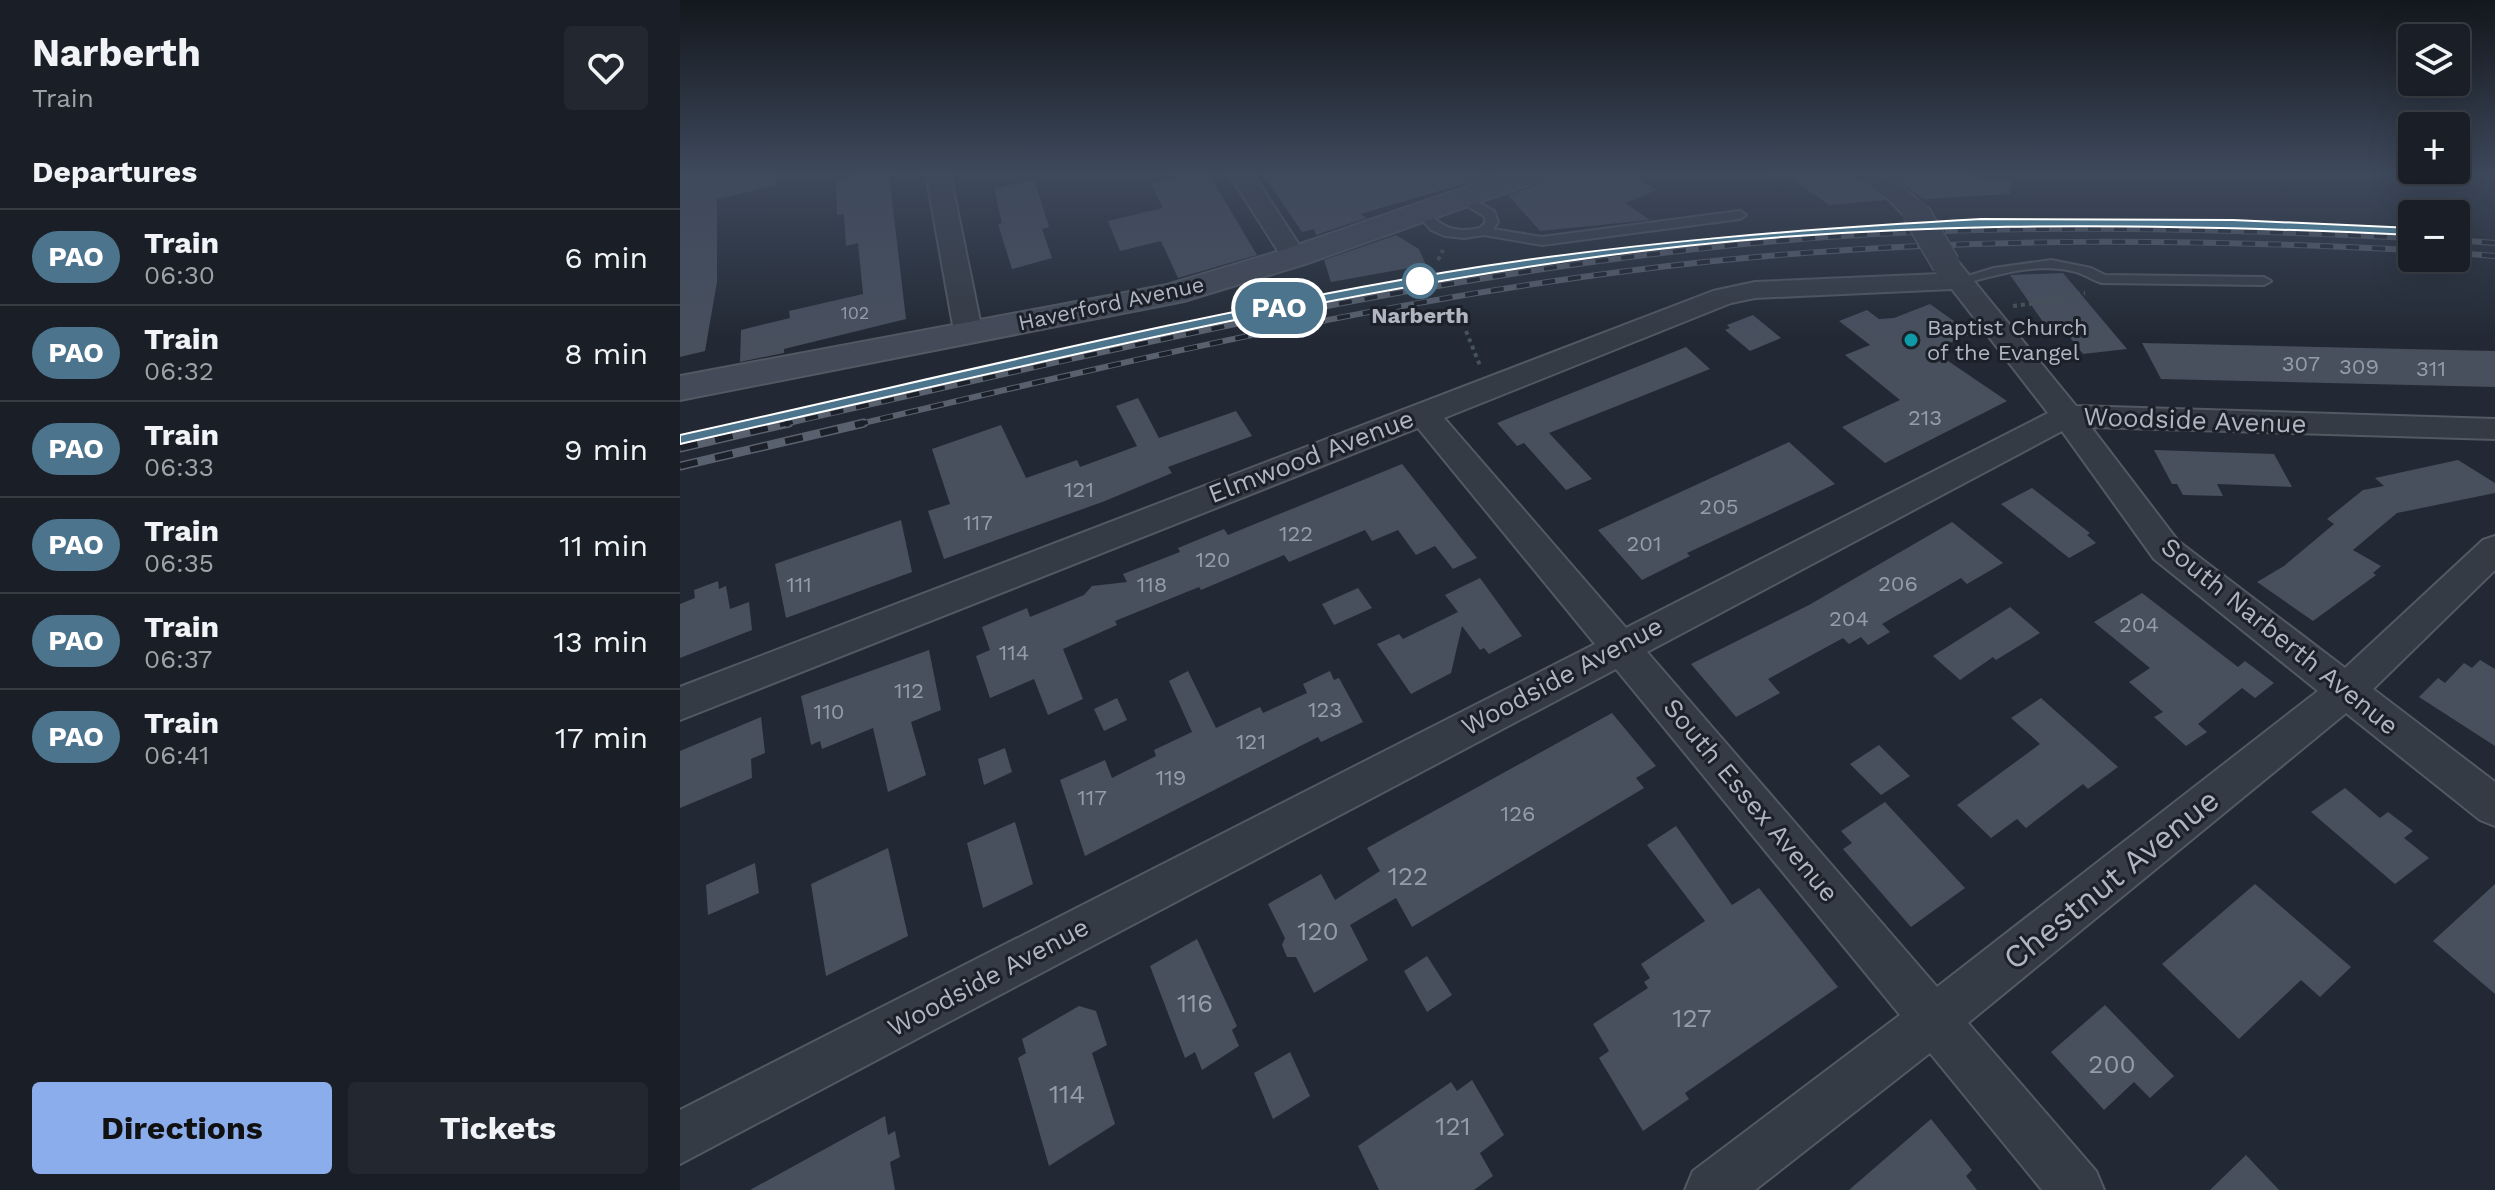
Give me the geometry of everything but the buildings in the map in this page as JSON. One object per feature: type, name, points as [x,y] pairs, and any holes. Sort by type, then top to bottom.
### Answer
[{"type":"street","points":[[949,230],[968,331]]},
{"type":"street","points":[[1276,230],[1294,257]]},
{"type":"street","name":"Haverford Avenue","points":[[680,388],[1172,294],[1374,230]]},
{"type":"street","name":"South Narberth Avenue","points":[[1926,230],[1980,310],[2067,416],[2166,550],[2495,807]]},
{"type":"street","name":"Elmwood Avenue","points":[[680,704],[1723,297],[1755,290],[1952,272]]},
{"type":"street","name":"South Essex Avenue","points":[[1423,413],[2077,1190]]},
{"type":"street","name":"Woodside Avenue","points":[[680,1138],[1621,645],[2067,416],[2495,429]]},
{"type":"street","name":"Chestnut Avenue","points":[[1712,1190],[1935,1019],[2347,690],[2495,549]]},
{"type":"lane","points":[[1437,230],[1449,234],[1484,231],[1542,241],[1627,230]]},
{"type":"lane","points":[[1952,272],[2060,265],[2087,268],[2102,279],[2264,281]]},
{"type":"path","points":[[1980,310],[2062,300],[2059,295],[2098,291]]},
{"type":"path","points":[[1466,331],[1488,387]]},
{"type":"railway","points":[[780,425],[1249,321],[1486,278],[1605,260],[1810,238],[2022,230]]},
{"type":"railway","points":[[2177,230],[2398,237]]},
{"type":"railway","points":[[2470,241],[2495,243]]},
{"type":"railway","points":[[855,425],[1302,325],[1528,285],[1642,269],[1838,251],[2002,243],[2166,242],[2398,249]]},
{"type":"railway","points":[[2470,254],[2495,256]]},
{"type":"railway","points":[[680,448],[789,423]]},
{"type":"railway","points":[[680,466],[864,423]]},
{"type":"train","name":"PAO","points":[[680,439],[1272,309],[1446,276],[1655,246],[1853,230]]},
{"type":"train","name":"PAO","points":[[2383,230],[2398,230]]},
{"type":"place","name":"Narberth","points":[[1420,281]]},
{"type":"place","name":"Baptist Church of the Evangel","points":[[1911,340]]}]
